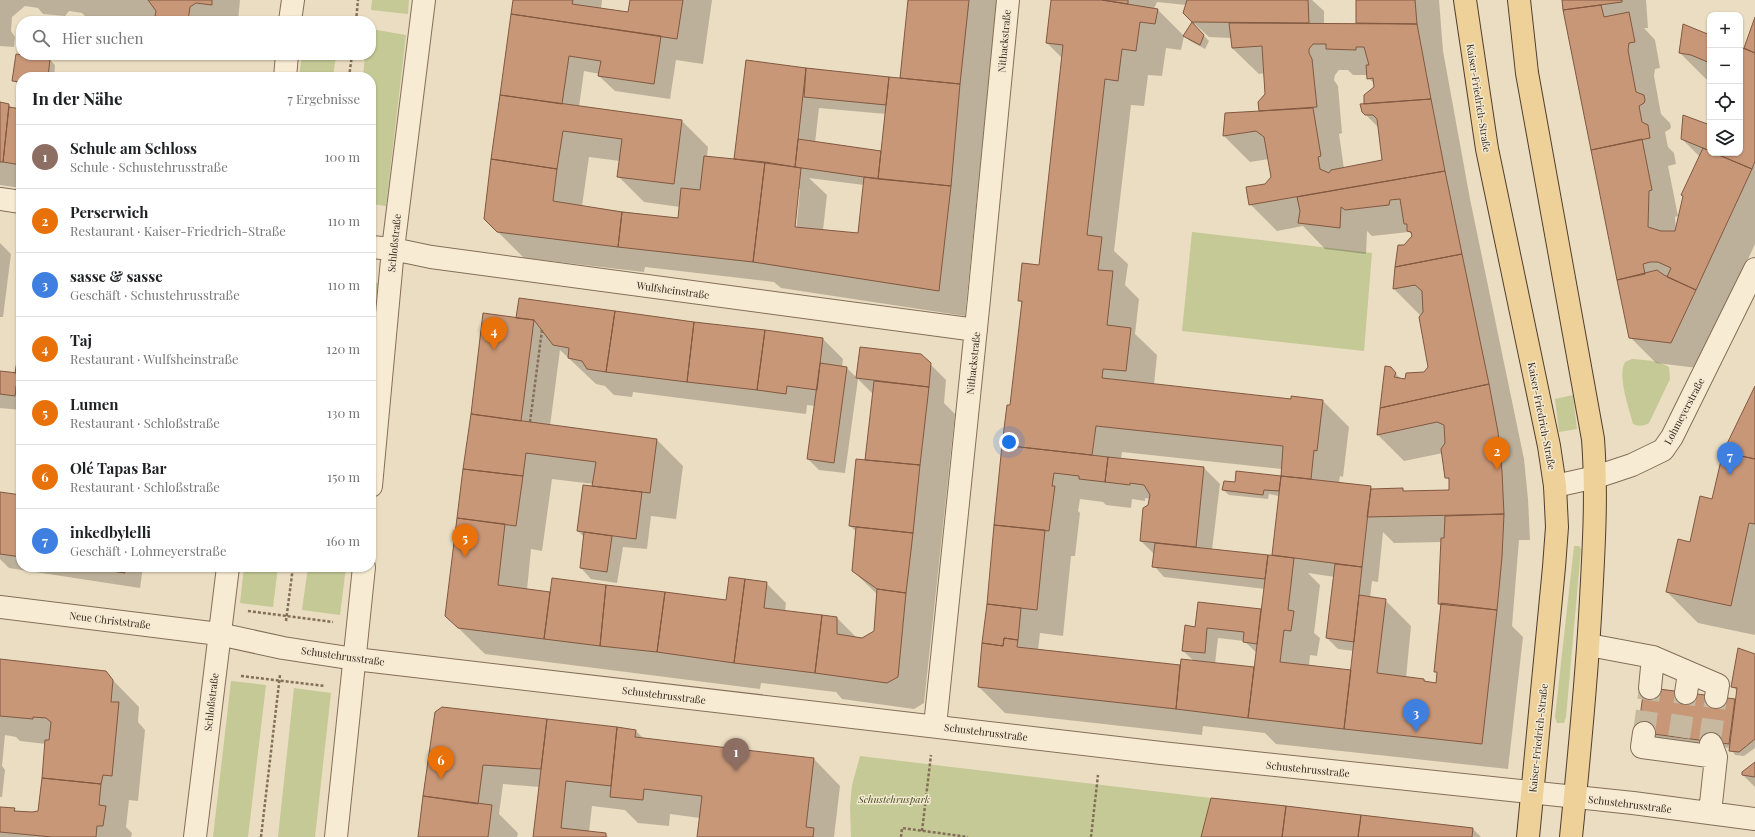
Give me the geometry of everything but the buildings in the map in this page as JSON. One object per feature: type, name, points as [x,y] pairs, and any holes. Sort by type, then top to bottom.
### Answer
[{"type":"main road","name":"Kaiser-Friedrich-Straße","points":[[1465,0],[1487,149],[1549,446],[1555,486],[1557,527],[1554,567],[1528,837]]},
{"type":"main road","points":[[1519,0],[1527,73],[1593,439],[1596,477],[1595,556],[1589,645],[1571,837]]},
{"type":"street","points":[[291,16],[293,0]]},
{"type":"street","name":"Schloßstraße","points":[[376,432],[393,249],[424,0]]},
{"type":"street","name":"Nithackstraße","points":[[935,726],[1008,0]]},
{"type":"street","points":[[285,72],[287,60]]},
{"type":"street","points":[[0,199],[16,201]]},
{"type":"street","name":"Wulfsheinstraße","points":[[376,247],[393,249],[431,257],[976,330]]},
{"type":"street","name":"Lohmeyerstraße","points":[[1555,486],[1596,477],[1632,465],[1663,450],[1672,437],[1755,269]]},
{"type":"street","name":"Schloßstraße","points":[[195,837],[227,572]]},
{"type":"street","points":[[336,837],[364,572]]},
{"type":"street","name":"Neue Christstraße","points":[[0,607],[219,634]]},
{"type":"street","name":"Schustehrusstraße","points":[[219,634],[283,648],[355,659],[1161,753],[1575,797],[1755,819]]},
{"type":"street","points":[[1589,645],[1653,657],[1688,683],[1718,685],[1716,697]]},
{"type":"street","points":[[1650,688],[1653,657]]},
{"type":"street","points":[[1644,733],[1642,747],[1678,744],[1713,749],[1710,813]]},
{"type":"path","points":[[356,16],[358,0]]},
{"type":"path","points":[[350,72],[351,60]]},
{"type":"path","points":[[530,422],[542,330]]},
{"type":"path","points":[[287,616],[292,572]]},
{"type":"path","points":[[246,611],[339,623]]},
{"type":"path","points":[[240,676],[332,686]]},
{"type":"path","points":[[261,837],[279,680]]},
{"type":"path","points":[[922,831],[931,755]]},
{"type":"path","points":[[1091,837],[1098,775]]},
{"type":"path","points":[[901,837],[902,828],[968,837]]},
{"type":"green space","points":[[372,0],[409,0],[408,14],[371,10]]},
{"type":"green space","points":[[376,30],[406,35],[386,206],[376,205],[376,72],[363,72],[365,60],[376,60]]},
{"type":"green space","points":[[301,60],[335,60],[334,72],[300,72]]},
{"type":"green space","points":[[1192,232],[1372,253],[1364,351],[1182,331]]},
{"type":"green space","points":[[376,283],[378,283],[376,300]]},
{"type":"green space","points":[[1632,359],[1656,362],[1669,367],[1670,379],[1649,423],[1641,426],[1633,424],[1623,384],[1622,375],[1625,362]]},
{"type":"green space","points":[[1573,395],[1577,429],[1559,432],[1555,399]]},
{"type":"green space","points":[[1574,546],[1579,546],[1581,549],[1566,717],[1564,723],[1557,723],[1555,717]]},
{"type":"green space","points":[[243,572],[277,572],[273,607],[240,603]]},
{"type":"green space","points":[[307,572],[345,572],[340,615],[302,610]]},
{"type":"green space","points":[[231,681],[266,685],[248,837],[213,837]]},
{"type":"green space","points":[[294,688],[331,693],[315,837],[278,837]]},
{"type":"green space","name":"Schustehruspark","points":[[860,756],[1211,798],[1201,837],[851,837],[850,807],[852,785]]},
{"type":"tunnel","points":[[1644,733],[1650,688]]},
{"type":"tunnel","points":[[1679,737],[1686,693]]},
{"type":"tunnel","points":[[1710,741],[1716,697]]},
{"type":"place","name":"Taj","points":[[494,350]]},
{"type":"place","name":"Perserwich","points":[[1497,470]]},
{"type":"place","name":"inkedbylelli","points":[[1730,475]]},
{"type":"place","name":"Lumen","points":[[465,557]]},
{"type":"place","name":"sasse & sasse","points":[[1416,732]]},
{"type":"place","name":"Schule am Schloss","points":[[736,771]]},
{"type":"place","name":"Olé Tapas Bar","points":[[441,779]]}]
